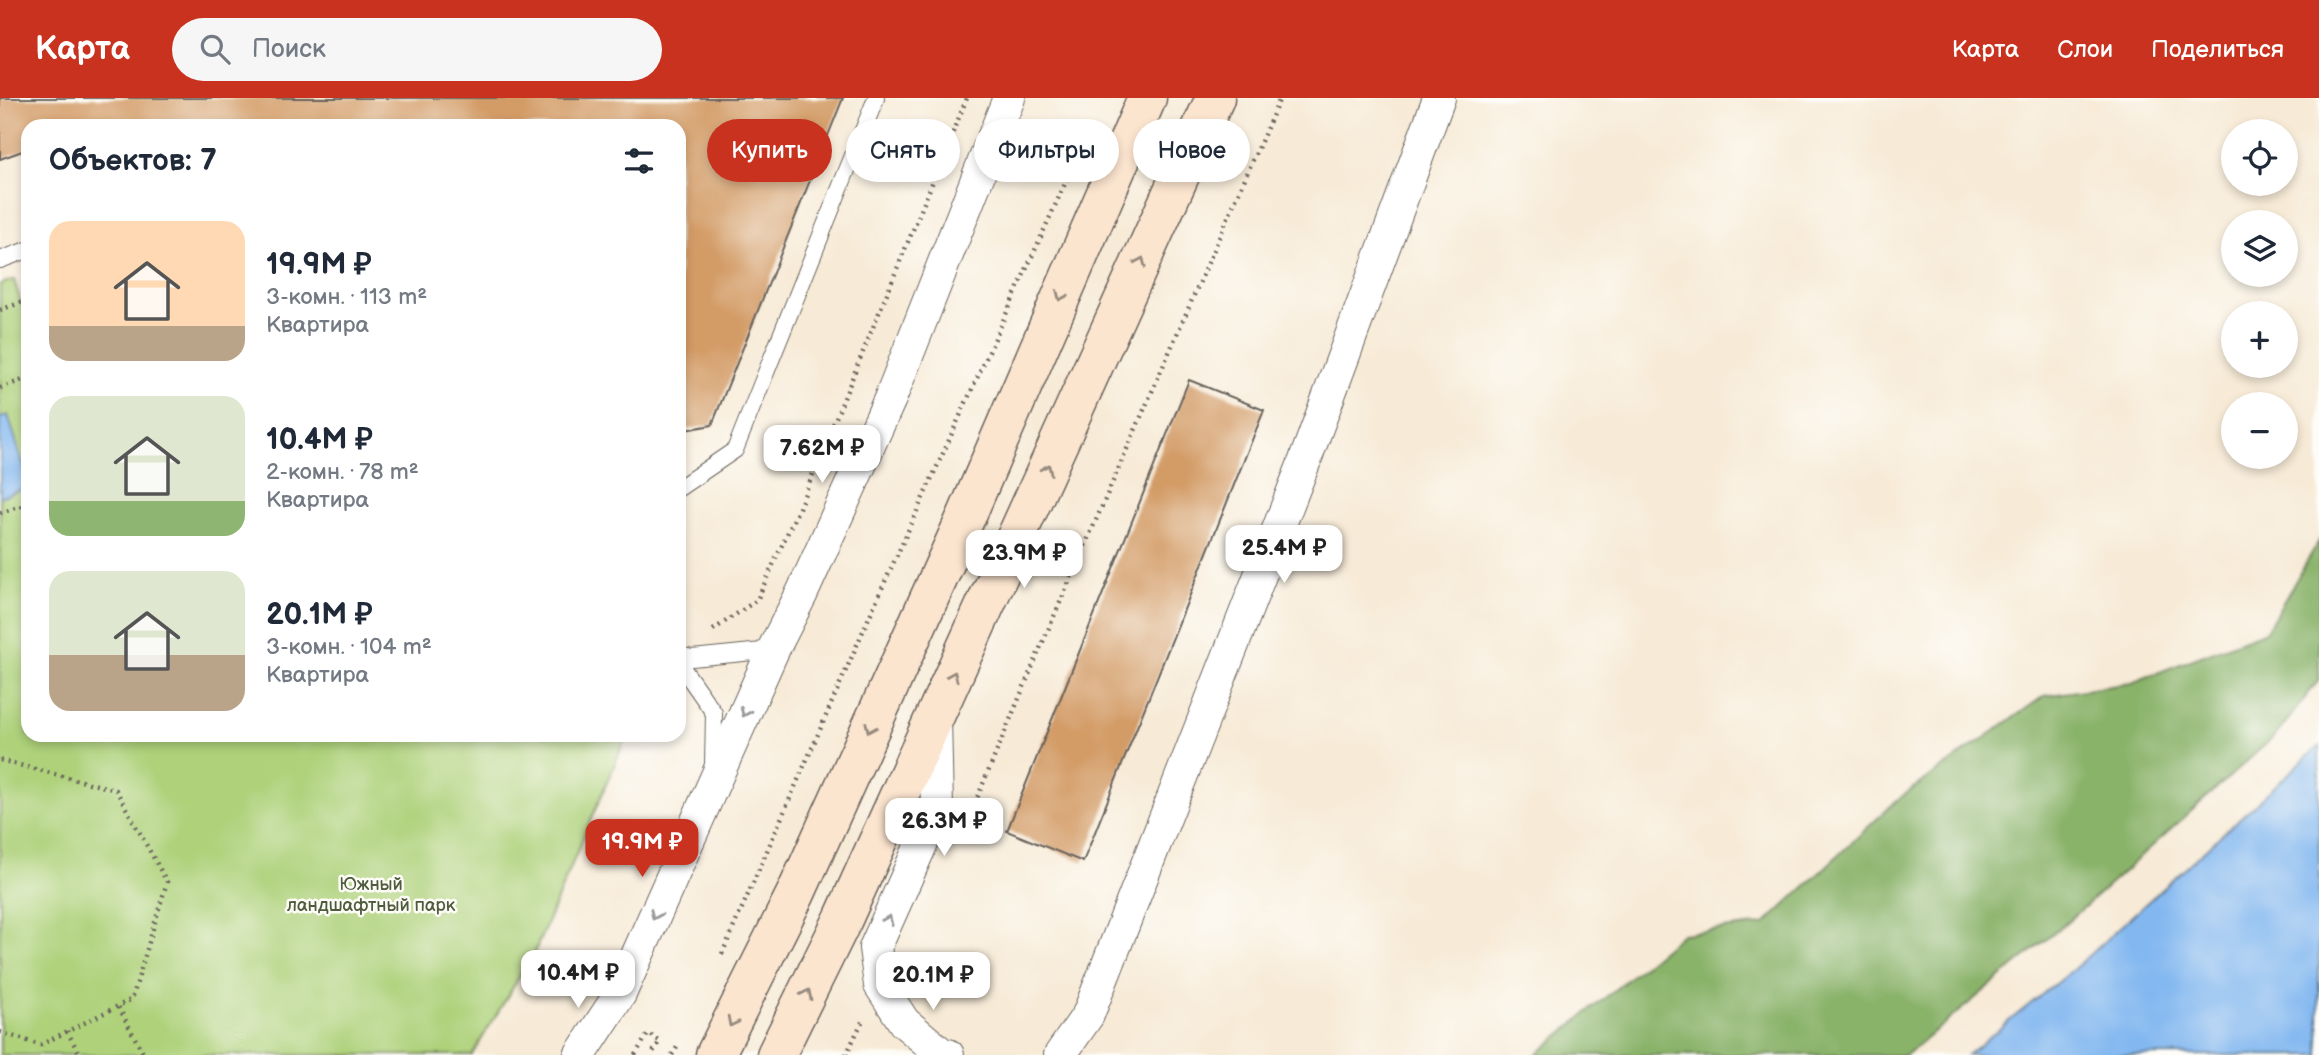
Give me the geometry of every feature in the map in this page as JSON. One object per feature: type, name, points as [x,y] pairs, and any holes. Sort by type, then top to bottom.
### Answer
[{"type":"main road","points":[[715,1055],[802,880],[966,517],[1147,98]]},
{"type":"main road","points":[[776,1055],[843,919],[1215,98]]},
{"type":"street","points":[[580,1055],[620,994],[773,649],[802,593],[890,399],[1009,98]]},
{"type":"street","points":[[1039,1055],[1065,1048],[1088,1016],[1304,463],[1439,98]]},
{"type":"street","points":[[935,715],[937,809],[876,948],[880,985],[904,1022],[942,1054],[948,1055]]},
{"type":"lane","points":[[686,483],[735,450],[876,98]]},
{"type":"lane","points":[[0,260],[21,252]]},
{"type":"lane","points":[[686,657],[773,649]]},
{"type":"lane","points":[[686,673],[714,713],[712,786]]},
{"type":"path","points":[[712,630],[757,600],[799,508],[967,98]]},
{"type":"path","points":[[968,818],[1280,98]]},
{"type":"path","points":[[716,966],[874,606],[1066,182]]},
{"type":"path","points":[[0,310],[21,302]]},
{"type":"path","points":[[0,388],[21,381]]},
{"type":"path","points":[[0,513],[21,506]]},
{"type":"path","points":[[0,760],[116,790],[167,882],[132,999],[40,1045],[0,1032]]},
{"type":"path","points":[[118,1006],[144,1055]]},
{"type":"path","points":[[846,1055],[864,1017]]},
{"type":"path","points":[[67,1031],[80,1055]]},
{"type":"path","points":[[635,1055],[649,1034],[660,1041],[651,1055]]},
{"type":"green space","name":"Южный ландшафтный парк","points":[[14,280],[21,302],[21,742],[624,742],[535,951],[472,1055],[0,1055],[0,284]]},
{"type":"green space","points":[[2319,541],[2319,680],[2277,734],[2071,919],[1906,1055],[1536,1055],[1682,934],[1765,924],[1897,800],[2044,696],[2131,683],[2266,631]]},
{"type":"water","points":[[8,415],[21,457],[21,490],[0,497],[0,418]]},
{"type":"water","points":[[2319,746],[2319,1055],[1967,1055],[2076,967]]},
{"type":"building","points":[[0,98],[843,98],[832,125],[832,119],[707,119],[707,182],[809,182],[712,425],[686,430],[686,119],[21,119],[21,152],[0,159]]},
{"type":"building","points":[[1189,380],[1264,410],[1083,862],[1007,831]]}]
